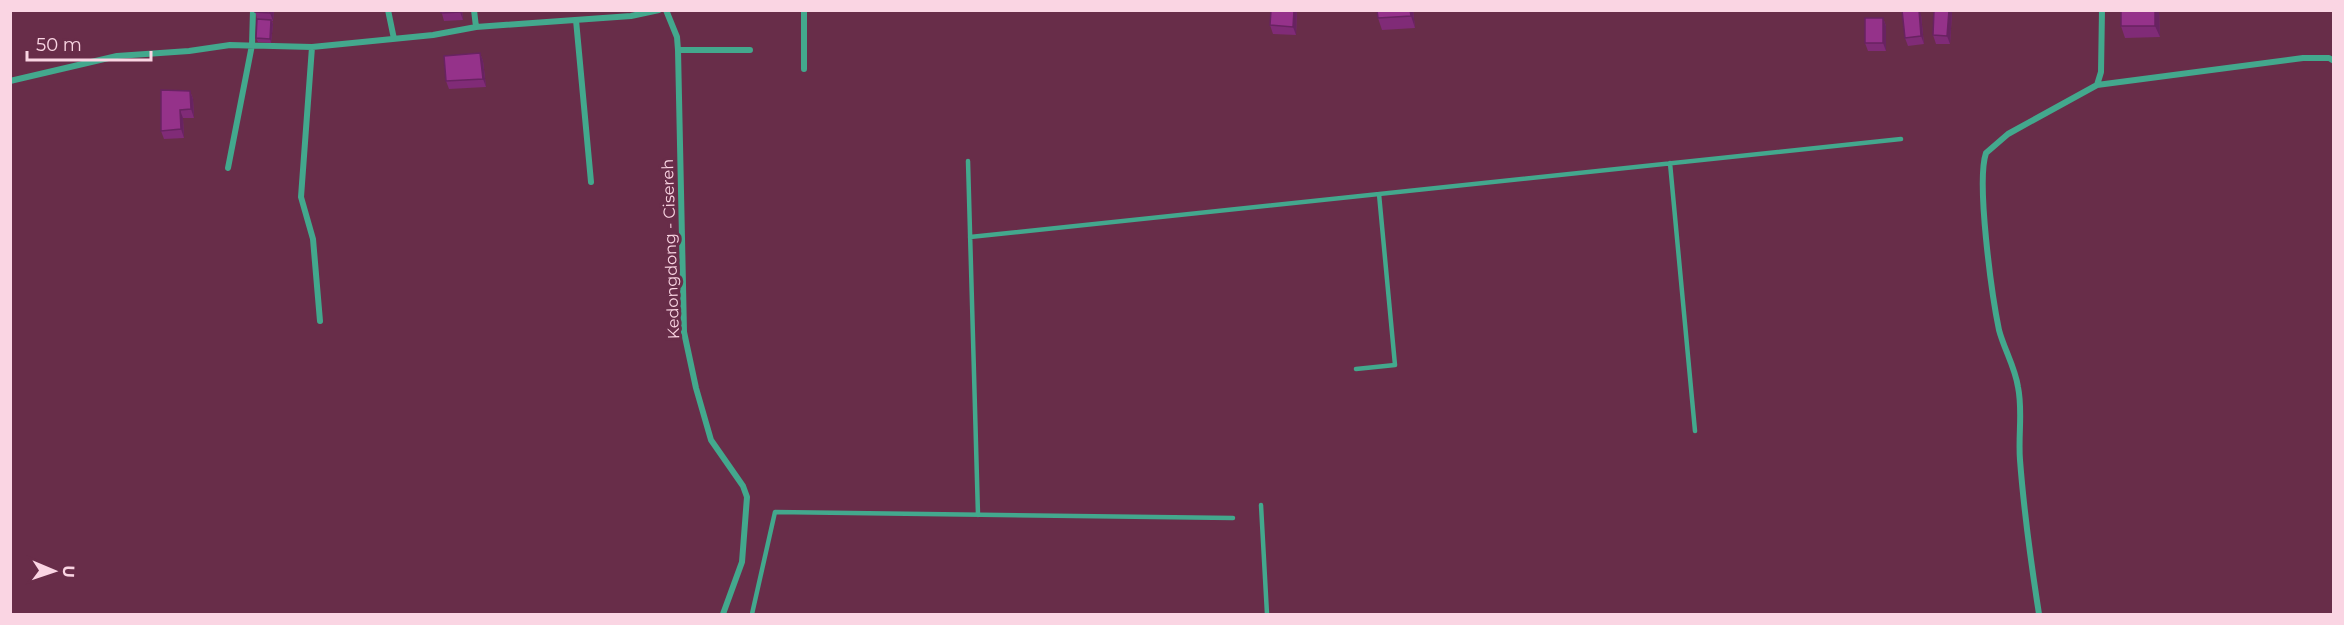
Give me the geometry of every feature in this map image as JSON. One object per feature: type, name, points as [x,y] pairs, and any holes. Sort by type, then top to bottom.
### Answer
[{"type":"street","points":[[228,168],[252,45],[253,10]]},
{"type":"street","points":[[388,10],[394,39]]},
{"type":"street","points":[[474,10],[476,27]]},
{"type":"street","points":[[10,81],[117,56],[252,45],[312,47],[394,39],[476,27],[631,16],[658,10]]},
{"type":"street","name":"Kedongdong - Cisereh","points":[[666,10],[677,37],[678,50],[684,332],[696,388],[711,440],[743,486],[747,496],[742,562],[723,615]]},
{"type":"street","points":[[804,10],[804,69]]},
{"type":"street","points":[[2097,85],[2101,72],[2102,10]]},
{"type":"street","points":[[576,20],[591,182]]},
{"type":"street","points":[[312,47],[301,197],[313,238],[320,321]]},
{"type":"street","points":[[678,50],[750,50]]},
{"type":"street","points":[[2039,615],[2029,549],[2020,456],[2021,425],[2018,386],[1998,321],[1989,259],[1983,161],[1986,153],[2008,134],[2097,85],[2303,58],[2329,58],[2334,61]]},
{"type":"lane","points":[[970,237],[1901,138]]},
{"type":"lane","points":[[968,161],[978,515]]},
{"type":"lane","points":[[1670,163],[1695,431]]},
{"type":"lane","points":[[1356,369],[1395,365],[1379,194]]},
{"type":"lane","points":[[1261,505],[1267,615]]},
{"type":"lane","points":[[752,615],[775,512],[1233,518]]},
{"type":"building","points":[[255,10],[270,10],[270,13],[255,12]]},
{"type":"building","points":[[441,10],[460,10],[460,12],[441,13]]},
{"type":"building","points":[[1271,10],[1294,10],[1293,27],[1270,25]]},
{"type":"building","points":[[1377,10],[1410,10],[1411,16],[1378,18]]},
{"type":"building","points":[[1902,10],[1919,10],[1921,36],[1905,38]]},
{"type":"building","points":[[1934,10],[1949,10],[1947,36],[1933,35]]},
{"type":"building","points":[[2121,10],[2155,10],[2155,26],[2121,26]]},
{"type":"building","points":[[1865,18],[1883,18],[1883,43],[1865,43]]},
{"type":"building","points":[[257,19],[271,20],[270,39],[256,38]]},
{"type":"building","points":[[480,53],[483,79],[446,81],[444,56]]},
{"type":"building","points":[[161,90],[190,91],[191,109],[180,110],[181,129],[161,131]]}]
